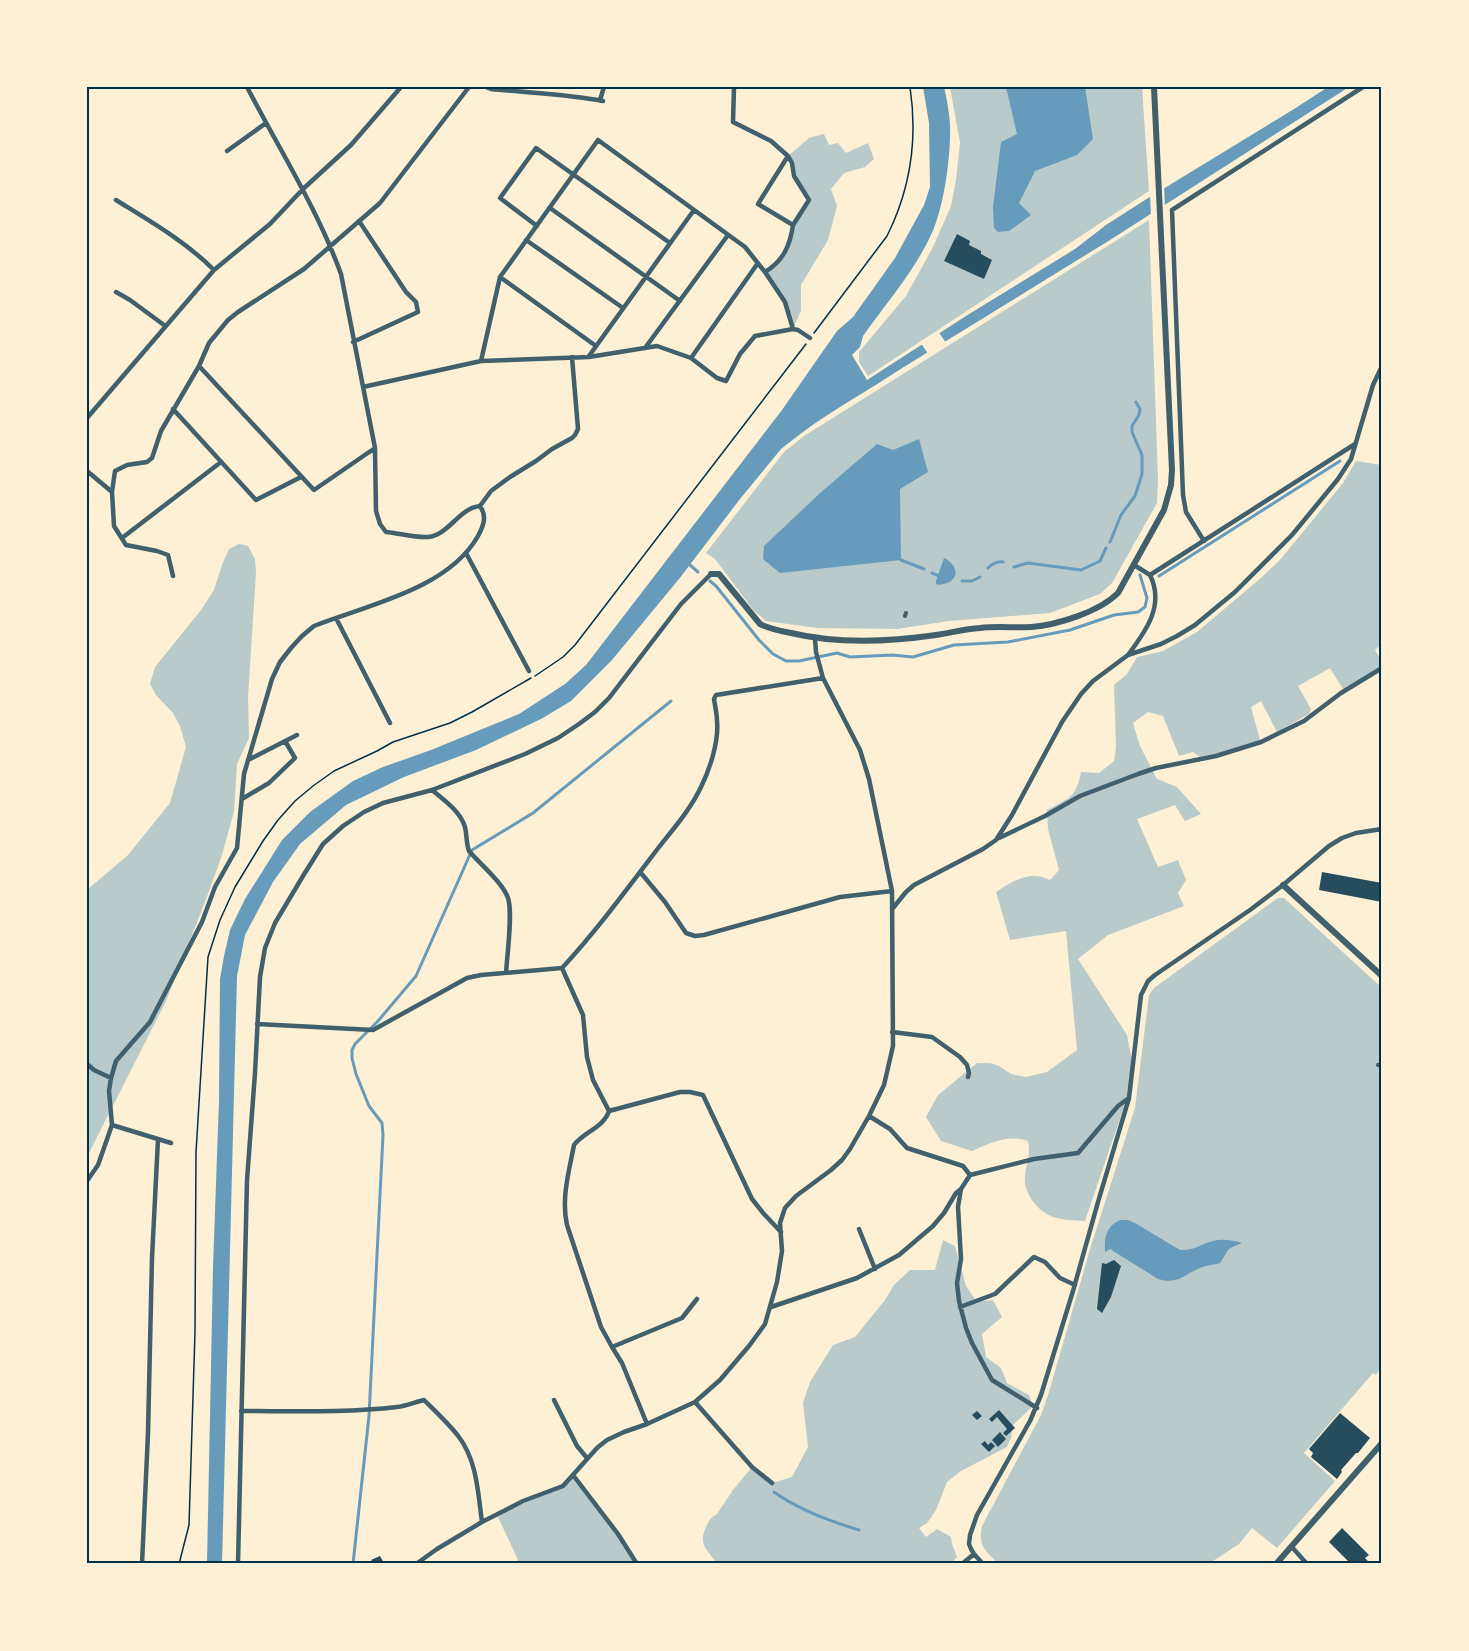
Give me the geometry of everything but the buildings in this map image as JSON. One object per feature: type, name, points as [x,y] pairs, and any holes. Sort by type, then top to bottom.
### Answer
[{"type":"street","points":[[247,87],[303,189],[331,246],[341,274],[375,448],[376,511],[380,524],[386,532],[429,537],[439,533],[471,507],[480,506],[491,491],[510,477],[575,435],[578,429],[572,357]]},
{"type":"street","points":[[87,418],[164,325],[214,270],[270,225],[303,189],[351,146],[401,87]]},
{"type":"street","points":[[173,576],[168,555],[126,545],[114,526],[112,492],[115,471],[127,465],[147,462],[152,458],[161,431],[199,366],[209,343],[228,320],[304,269],[380,203],[470,87]]},
{"type":"street","points":[[486,87],[569,95],[602,101],[604,87]]},
{"type":"street","points":[[734,87],[733,122],[771,141],[788,156],[792,163],[794,176],[809,200],[793,225],[785,254],[777,265],[765,272]]},
{"type":"street","points":[[238,1564],[247,1180],[260,977],[265,948],[275,923],[303,876],[323,844],[343,826],[364,812],[383,803],[432,790],[525,754],[558,738],[595,712],[609,698],[681,604],[711,574],[719,574],[760,624],[815,639],[891,640],[979,628],[1030,627],[1058,622],[1102,605],[1115,597],[1164,510],[1171,485],[1154,87]]},
{"type":"street","points":[[1204,541],[1186,512],[1183,495],[1172,210],[1363,87]]},
{"type":"street","points":[[227,151],[266,123]]},
{"type":"street","points":[[481,361],[500,277],[598,140],[745,247],[785,302],[793,329]]},
{"type":"street","points":[[537,226],[500,198],[536,148],[670,243]]},
{"type":"street","points":[[788,156],[758,204],[793,225]]},
{"type":"street","points":[[116,200],[198,254],[214,270]]},
{"type":"street","points":[[550,208],[680,301]]},
{"type":"street","points":[[589,357],[694,210]]},
{"type":"street","points":[[353,342],[418,312],[416,302],[406,292],[359,221]]},
{"type":"street","points":[[645,348],[728,235]]},
{"type":"street","points":[[526,240],[623,308]]},
{"type":"street","points":[[692,358],[758,263]]},
{"type":"street","points":[[500,277],[596,346]]},
{"type":"street","points":[[116,292],[164,325]]},
{"type":"street","points":[[363,387],[481,361],[589,357],[657,346],[692,358],[717,378],[726,381],[740,354],[756,336],[793,329],[810,338]]},
{"type":"street","points":[[199,366],[314,490],[375,448]]},
{"type":"street","points":[[996,840],[1072,706],[1093,681],[1128,655],[1177,636],[1195,626],[1235,592],[1292,536],[1317,506],[1351,459],[1373,385],[1382,366]]},
{"type":"street","points":[[173,409],[255,500],[301,477]]},
{"type":"street","points":[[1150,575],[1356,444]]},
{"type":"street","points":[[122,537],[221,462]]},
{"type":"street","points":[[87,471],[112,492]]},
{"type":"street","points":[[87,1181],[98,1165],[112,1125],[109,1091],[116,1061],[150,1022],[201,922],[215,887],[237,848],[244,774],[272,679],[280,662],[302,636],[314,626],[405,593],[430,581],[448,568],[466,553],[484,522],[484,512],[480,506]]},
{"type":"street","points":[[466,553],[529,671]]},
{"type":"street","points":[[1128,655],[1154,612],[1156,594],[1150,575],[1134,565]]},
{"type":"street","points":[[336,618],[390,723]]},
{"type":"street","points":[[416,1564],[482,1522],[523,1501],[563,1486],[587,1458],[607,1440],[695,1402],[720,1380],[749,1347],[765,1324],[777,1282],[782,1251],[780,1223],[785,1208],[796,1196],[842,1160],[869,1116],[884,1085],[893,1046],[892,891],[860,750],[823,678],[818,663],[815,639]]},
{"type":"street","points":[[893,908],[914,885],[1080,796],[1156,768],[1216,756],[1261,742],[1304,722],[1341,693],[1382,668]]},
{"type":"street","points":[[257,1024],[373,1030],[467,978],[562,968],[588,939],[684,816],[702,786],[713,753],[717,723],[714,699],[716,695],[823,678]]},
{"type":"street","points":[[248,760],[297,735]]},
{"type":"street","points":[[242,799],[269,783],[295,758],[285,741]]},
{"type":"street","points":[[432,790],[446,801],[461,818],[469,851],[503,889],[508,898],[506,973]]},
{"type":"street","points":[[983,1564],[969,1544],[970,1535],[977,1515],[1037,1408],[1129,1098],[1139,1006],[1141,995],[1148,981],[1250,910],[1322,851],[1342,838],[1356,833],[1382,829]]},
{"type":"street","points":[[640,873],[665,902],[686,933],[695,936],[840,897],[892,891]]},
{"type":"street","points":[[1283,885],[1382,976]]},
{"type":"street","points":[[562,968],[583,1015],[587,1057],[593,1080],[609,1111],[601,1123],[579,1138],[574,1145],[565,1195],[565,1216],[601,1327],[622,1363],[647,1424]]},
{"type":"street","points":[[892,1032],[932,1037],[960,1057],[967,1065],[968,1077]]},
{"type":"street","points":[[87,1064],[111,1078]]},
{"type":"street","points":[[609,1111],[680,1092],[703,1095],[752,1198],[781,1232]]},
{"type":"street","points":[[771,1307],[857,1278],[899,1255],[933,1226],[970,1175],[1034,1159],[1078,1154],[1118,1106],[1129,1098]]},
{"type":"street","points":[[869,1116],[890,1128],[907,1148],[963,1166],[970,1175]]},
{"type":"street","points":[[112,1125],[171,1143]]},
{"type":"street","points":[[142,1564],[158,1138]]},
{"type":"street","points":[[961,1189],[958,1207],[962,1259],[957,1283],[966,1328],[992,1380],[1037,1408]]},
{"type":"street","points":[[859,1229],[875,1269]]},
{"type":"street","points":[[960,1307],[995,1294],[1034,1257],[1045,1262],[1060,1278],[1075,1285]]},
{"type":"street","points":[[612,1347],[682,1318],[697,1299]]},
{"type":"street","points":[[241,1411],[368,1409],[399,1407],[424,1400],[454,1431],[466,1448],[472,1462],[482,1522]]},
{"type":"street","points":[[554,1400],[577,1446],[587,1458]]},
{"type":"street","points":[[695,1402],[752,1467],[772,1483]]},
{"type":"street","points":[[1276,1564],[1382,1443]]},
{"type":"street","points":[[573,1475],[637,1564]]},
{"type":"street","points":[[1291,1546],[1307,1564]]},
{"type":"street","points":[[962,1564],[974,1554]]},
{"type":"path","points":[[179,1564],[189,1525],[195,1332],[196,1152],[208,957],[219,920],[234,887],[278,820],[295,801],[334,771],[393,742],[450,723],[529,679],[563,657],[575,645],[887,236],[904,195],[913,152],[913,109],[910,87]]},
{"type":"shaded area","points":[[950,87],[1142,87],[1149,191],[868,376],[859,362],[859,352],[906,296],[933,247],[951,206],[960,143]]},
{"type":"shaded area","points":[[824,134],[829,145],[838,143],[846,153],[868,143],[874,159],[865,167],[844,173],[831,189],[837,206],[828,240],[801,285],[801,311],[793,329],[785,302],[765,272],[785,254],[793,225],[809,200],[794,176],[788,156],[809,138]]},
{"type":"shaded area","points":[[1149,220],[1157,503],[1112,583],[1100,594],[1050,613],[949,621],[897,629],[817,628],[766,621],[754,611],[715,559],[706,553],[784,452],[804,436]]},
{"type":"shaded area","points":[[1356,461],[1382,465],[1382,644],[1375,650],[1382,666],[1343,689],[1330,668],[1298,686],[1311,709],[1309,714],[1277,732],[1261,701],[1251,707],[1260,740],[1215,754],[1200,757],[1193,752],[1179,756],[1163,716],[1148,712],[1133,723],[1140,746],[1157,779],[1177,787],[1201,814],[1185,821],[1175,805],[1137,819],[1158,867],[1178,860],[1186,880],[1178,893],[1184,906],[1108,935],[1078,959],[1127,1035],[1132,1061],[1128,1095],[1085,1221],[1064,1220],[1051,1216],[1034,1203],[1027,1191],[1025,1177],[1029,1155],[1028,1141],[1006,1139],[992,1142],[972,1151],[941,1141],[926,1117],[938,1095],[977,1063],[990,1063],[1011,1074],[1026,1077],[1047,1072],[1077,1050],[1066,931],[1010,940],[996,892],[1022,878],[1036,876],[1050,880],[1059,870],[1048,829],[1047,810],[1061,803],[1074,792],[1081,772],[1099,773],[1114,761],[1116,747],[1114,685],[1127,674],[1137,657],[1163,651],[1197,632],[1262,577],[1279,561],[1343,483]]},
{"type":"shaded area","points":[[239,544],[248,546],[255,559],[256,573],[248,696],[249,738],[237,764],[234,812],[221,858],[166,1001],[87,1157],[87,890],[128,855],[170,803],[186,747],[180,726],[173,713],[156,695],[150,684],[155,667],[201,610],[214,590],[229,549]]},
{"type":"shaded area","points":[[1278,898],[1284,898],[1382,988],[1382,1366],[1376,1375],[1373,1373],[1304,1453],[1335,1481],[1277,1548],[1252,1528],[1239,1544],[1210,1564],[999,1564],[984,1548],[981,1539],[982,1526],[1041,1415],[1049,1392],[1091,1246],[1135,1108],[1149,995],[1154,988]]},
{"type":"shaded area","points":[[943,1240],[955,1246],[966,1286],[977,1302],[993,1300],[1002,1317],[982,1334],[986,1357],[1001,1368],[1007,1383],[1029,1395],[1033,1406],[1013,1425],[1007,1447],[961,1471],[947,1482],[936,1510],[927,1523],[919,1528],[926,1537],[937,1529],[951,1537],[957,1557],[950,1564],[714,1564],[715,1561],[703,1541],[704,1531],[752,1467],[772,1483],[792,1477],[808,1447],[803,1403],[810,1382],[833,1345],[855,1337],[885,1300],[894,1285],[910,1270],[935,1270]]},
{"type":"shaded area","points":[[573,1475],[634,1559],[630,1564],[514,1564],[518,1560],[497,1515],[563,1486]]},
{"type":"water","points":[[923,87],[944,87],[946,96],[950,136],[944,191],[934,228],[920,257],[863,336],[860,347],[852,355],[867,380],[1075,249],[1106,225],[1145,200],[1328,87],[1349,87],[1110,240],[832,412],[781,449],[612,660],[571,701],[541,719],[476,750],[404,777],[346,805],[300,844],[273,882],[245,935],[237,976],[222,1564],[207,1564],[220,979],[230,930],[245,899],[282,840],[310,812],[353,781],[519,714],[565,684],[586,665],[782,410],[837,331],[853,317],[895,258],[924,205],[930,187],[929,123]]},
{"type":"water","points":[[1006,87],[1085,87],[1093,139],[1077,155],[1035,171],[1019,203],[1031,215],[1009,231],[998,232],[994,228],[993,207],[1001,142],[1017,134]]},
{"type":"water","points":[[919,439],[928,472],[900,489],[901,560],[780,573],[763,559],[764,546],[877,444],[893,450]]},
{"type":"water","points":[[944,558],[952,564],[956,573],[952,580],[939,585],[936,581]]},
{"type":"water","points":[[1120,1220],[1135,1223],[1180,1250],[1191,1249],[1218,1240],[1242,1243],[1230,1249],[1220,1263],[1203,1267],[1176,1280],[1165,1281],[1110,1249],[1105,1252],[1107,1233]]},
{"type":"pier","points":[[1164,185],[1165,208],[1151,217],[1150,194]]},
{"type":"pier","points":[[938,331],[946,343],[949,343],[929,355],[920,342]]},
{"type":"waterway","points":[[1110,542],[1121,515],[1135,496],[1142,474],[1142,455],[1132,432],[1132,426],[1140,409],[1136,402]]},
{"type":"waterway","points":[[1159,576],[1340,461]]},
{"type":"waterway","points":[[1014,567],[1028,563],[1081,570],[1100,561],[1106,548]]},
{"type":"waterway","points":[[901,560],[924,569]]},
{"type":"waterway","points":[[988,568],[995,563],[1003,562]]},
{"type":"waterway","points":[[690,565],[698,572]]},
{"type":"waterway","points":[[932,573],[939,576]]},
{"type":"waterway","points":[[710,581],[773,654],[786,661],[799,661],[837,653],[850,657],[892,655],[913,657],[954,645],[1008,642],[1070,630],[1114,615],[1138,612],[1145,607],[1147,598],[1140,575]]},
{"type":"waterway","points":[[962,581],[972,581],[980,577]]},
{"type":"waterway","points":[[353,1564],[369,1416],[383,1135],[382,1123],[369,1106],[356,1074],[352,1050],[416,976],[472,850],[533,813],[671,701]]},
{"type":"waterway","points":[[774,1492],[815,1514],[859,1530]]}]
